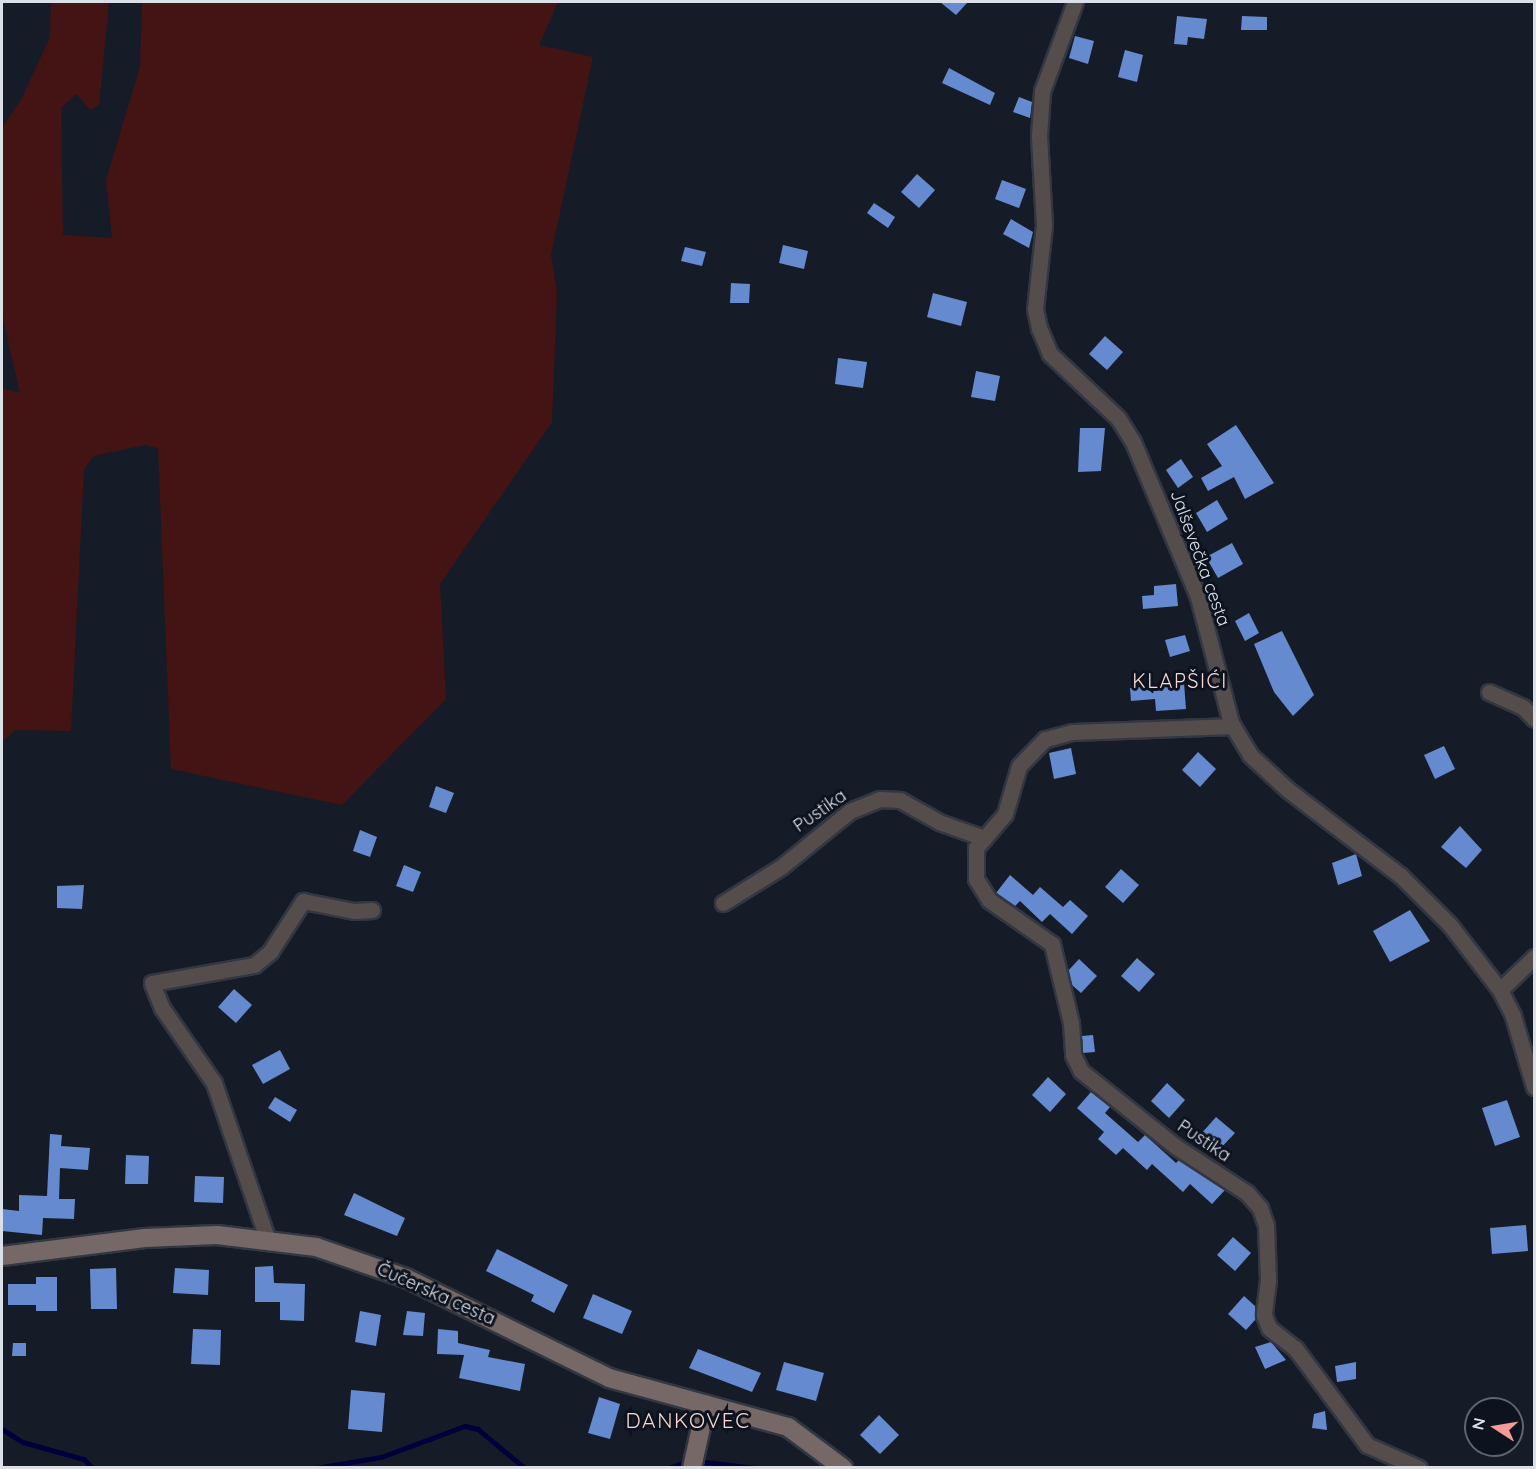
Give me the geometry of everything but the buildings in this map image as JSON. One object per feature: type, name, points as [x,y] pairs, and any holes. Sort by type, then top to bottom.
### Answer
[{"type":"street","name":"Jalševečka cesta","points":[[1075,2],[1042,91],[1039,136],[1044,225],[1035,309],[1039,328],[1050,354],[1118,418],[1133,442],[1198,597],[1233,726],[1267,774],[1401,876],[1449,925],[1500,990],[1513,1016],[1534,1087]]},
{"type":"street","points":[[1489,692],[1522,707],[1534,719]]},
{"type":"street","name":"Pustika","points":[[1233,726],[1072,732],[1045,739],[1018,766],[1005,814],[984,838],[975,858],[979,887],[1002,910],[1047,939],[1056,952],[1076,1063],[1120,1104],[1255,1200],[1266,1225],[1268,1280],[1264,1315],[1269,1328],[1295,1348],[1367,1445],[1419,1467]]},
{"type":"street","name":"Pustika","points":[[723,903],[781,867],[850,811],[880,799],[900,800],[939,822],[984,838]]},
{"type":"street","points":[[267,1238],[214,1083],[162,1008],[152,983],[254,965],[270,952],[303,901],[354,911],[372,910]]},
{"type":"street","points":[[1500,990],[1534,957]]},
{"type":"street","name":"Čučerska cesta","points":[[2,1256],[145,1238],[267,1238],[316,1247],[406,1278],[609,1378],[788,1427],[843,1467]]},
{"type":"street","points":[[692,1467],[706,1405]]},
{"type":"shaded area","points":[[51,2],[109,2],[99,105],[90,110],[77,94],[61,108],[63,235],[112,238],[106,180],[140,67],[142,2],[558,2],[539,45],[593,57],[551,255],[557,293],[552,422],[440,584],[446,699],[342,805],[171,769],[158,448],[145,445],[94,456],[84,469],[71,731],[15,730],[2,742],[2,388],[20,393],[2,314],[2,128],[22,98],[50,37]]},
{"type":"waterway","points":[[316,1468],[381,1457],[465,1426],[478,1429],[525,1468]]},
{"type":"waterway","points":[[2,1429],[23,1442],[84,1459],[93,1468]]},
{"type":"waterway","points":[[669,1468],[689,1461]]},
{"type":"waterway","points":[[698,1461],[755,1468]]},
{"type":"district","name":"KLAPŠIĆI","points":[[1180,680]]},
{"type":"district","name":"DANKOVEC","points":[[688,1420]]}]
